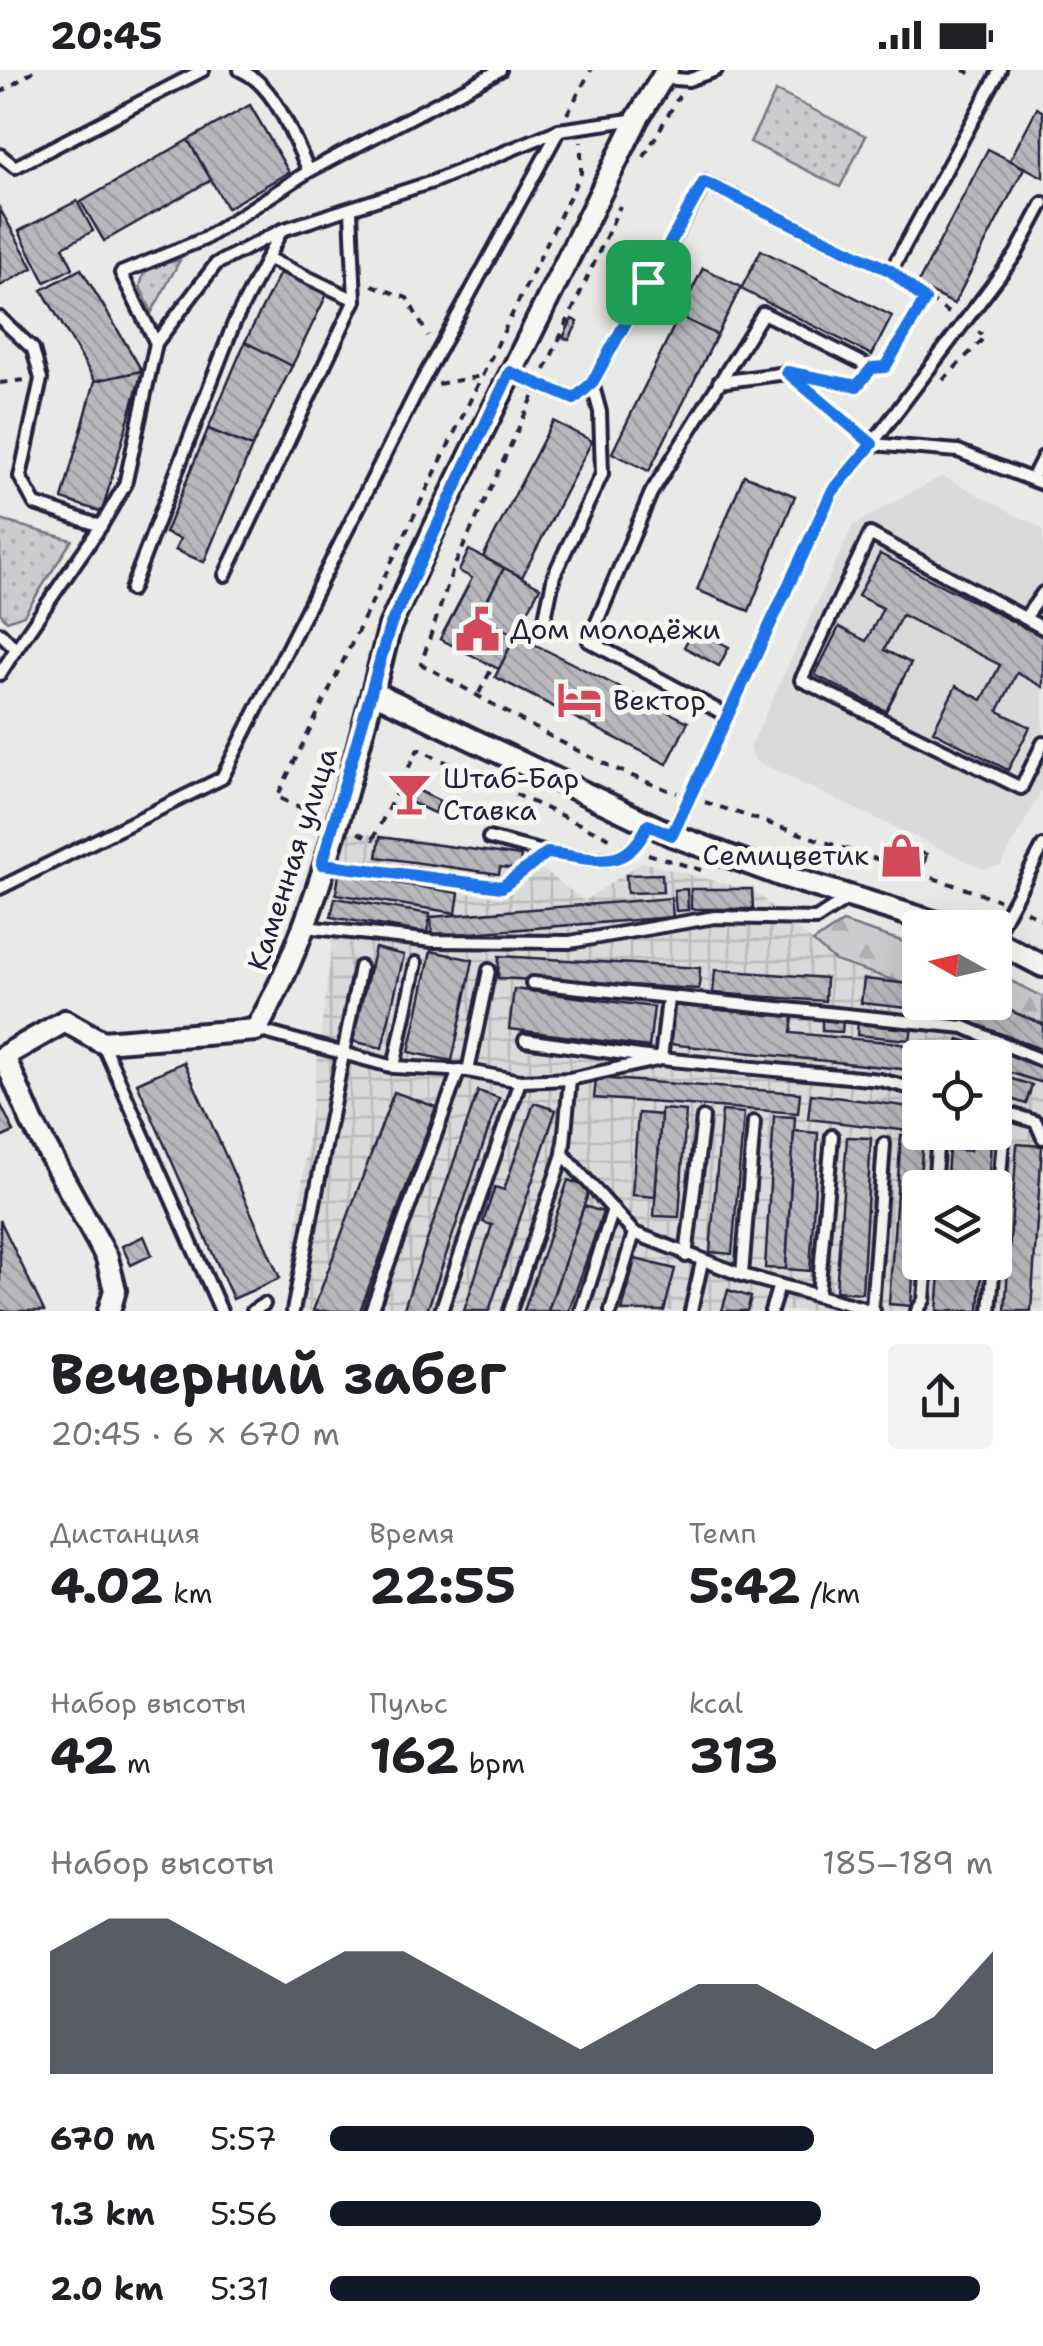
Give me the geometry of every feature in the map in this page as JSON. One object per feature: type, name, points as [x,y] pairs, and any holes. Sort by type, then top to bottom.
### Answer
[{"type":"street","name":"Каменная улица","points":[[256,1030],[284,980],[305,927],[390,626],[510,372],[637,119],[664,74]]},
{"type":"street","points":[[373,692],[672,835],[902,912]]},
{"type":"street","points":[[1012,948],[1043,966]]},
{"type":"street","points":[[110,1311],[115,1290],[107,1258],[32,1122],[2,1052],[65,1021],[102,1042],[256,1030]]},
{"type":"lane","points":[[0,155],[16,167],[203,70]]},
{"type":"lane","points":[[240,70],[256,77],[288,126],[309,172]]},
{"type":"lane","points":[[156,343],[121,272],[204,239],[309,172],[500,70]]},
{"type":"lane","points":[[664,74],[688,80],[716,70]]},
{"type":"lane","points":[[510,372],[574,399],[592,383],[704,182],[891,271],[1000,70]]},
{"type":"lane","points":[[0,674],[101,526],[124,485],[156,343],[216,264],[282,230],[351,210],[559,130],[637,119]]},
{"type":"lane","points":[[0,888],[222,778],[419,388],[559,130]]},
{"type":"lane","points":[[672,835],[832,492],[1016,254],[1043,203]]},
{"type":"lane","points":[[225,574],[355,300],[351,210]]},
{"type":"lane","points":[[131,590],[234,323],[282,230]]},
{"type":"lane","points":[[267,258],[355,300]]},
{"type":"lane","points":[[719,382],[787,372],[857,386],[872,368],[762,313],[719,382],[651,494],[589,641],[728,716]]},
{"type":"lane","points":[[0,318],[33,349],[41,379],[20,477],[36,504],[101,526]]},
{"type":"lane","points":[[543,627],[554,575],[602,474],[600,412],[592,383]]},
{"type":"lane","points":[[872,444],[958,452],[1038,481],[1043,458]]},
{"type":"lane","points":[[1043,628],[870,534],[801,680],[1022,788],[1043,743]]},
{"type":"lane","points":[[1025,618],[1043,592]]},
{"type":"lane","points":[[0,633],[16,649]]},
{"type":"lane","points":[[489,838],[547,853],[617,860],[636,850],[648,825]]},
{"type":"lane","points":[[1009,910],[1043,846]]},
{"type":"lane","points":[[322,864],[502,887],[547,853]]},
{"type":"lane","points":[[305,927],[433,941],[570,942],[715,917],[816,919],[852,896]]},
{"type":"lane","points":[[394,1066],[416,963]]},
{"type":"lane","points":[[292,1311],[360,967]]},
{"type":"lane","points":[[371,1311],[463,1071],[489,970]]},
{"type":"lane","points":[[532,982],[964,1027],[1043,1062]]},
{"type":"lane","points":[[661,1058],[668,999]]},
{"type":"lane","points":[[256,1030],[394,1066],[463,1071],[520,1081],[570,1079],[661,1058]]},
{"type":"lane","points":[[525,1040],[902,1086]]},
{"type":"lane","points":[[102,1042],[221,1311]]},
{"type":"lane","points":[[510,1311],[563,1154],[570,1079]]},
{"type":"lane","points":[[441,1311],[520,1081]]},
{"type":"lane","points":[[1012,1115],[1036,1122],[1043,1138]]},
{"type":"lane","points":[[686,1256],[703,1118]]},
{"type":"lane","points":[[742,1275],[754,1122]]},
{"type":"lane","points":[[818,1295],[832,1136]]},
{"type":"lane","points":[[563,1154],[634,1232],[702,1262],[818,1295],[841,1306],[873,1310],[884,1144]]},
{"type":"lane","points":[[582,1311],[614,1210]]},
{"type":"lane","points":[[611,1311],[634,1232]]},
{"type":"lane","points":[[691,1311],[702,1262]]},
{"type":"lane","points":[[918,1311],[924,1300],[926,1280]]},
{"type":"lane","points":[[990,1311],[993,1280]]},
{"type":"lane","points":[[771,1311],[779,1285]]},
{"type":"lane","points":[[253,1311],[264,1304]]},
{"type":"path","points":[[0,93],[35,70]]},
{"type":"path","points":[[559,130],[591,70]]},
{"type":"path","points":[[644,158],[688,80]]},
{"type":"path","points":[[419,388],[482,376],[581,174],[580,127]]},
{"type":"path","points":[[626,191],[454,569],[422,664],[648,783],[1012,904],[1043,920]]},
{"type":"path","points":[[354,257],[369,284],[407,298],[438,354]]},
{"type":"path","points":[[891,271],[925,300],[963,322]]},
{"type":"path","points":[[872,368],[885,367],[925,300]]},
{"type":"path","points":[[937,386],[986,337]]},
{"type":"path","points":[[787,372],[872,444]]},
{"type":"path","points":[[0,383],[41,379]]},
{"type":"path","points":[[478,695],[493,666]]},
{"type":"path","points":[[373,839],[418,748],[636,850]]},
{"type":"shaded area","points":[[942,476],[1043,529],[1043,788],[1001,865],[983,869],[755,761],[750,748],[853,525]]},
{"type":"shaded area","points":[[346,831],[522,853],[584,901],[642,862],[754,891],[835,961],[902,983],[902,1020],[1012,1020],[1043,1026],[1043,1311],[286,1311]]},
{"type":"green space","points":[[776,91],[866,136],[840,187],[750,142]]},
{"type":"green space","points":[[180,260],[152,312],[140,287],[145,268]]},
{"type":"green space","points":[[0,520],[72,540],[24,615],[7,621],[0,613]]},
{"type":"green space","points":[[843,922],[902,941],[902,983],[835,961],[813,942]]},
{"type":"green space","points":[[1012,982],[1043,997],[1043,1026],[1012,1017]]},
{"type":"building","points":[[250,105],[289,172],[227,208],[188,140]]},
{"type":"building","points":[[1037,108],[1043,112],[1043,177],[1010,160]]},
{"type":"building","points":[[188,140],[211,180],[104,241],[81,202]]},
{"type":"building","points":[[988,149],[1024,168],[954,304],[917,285]]},
{"type":"building","points":[[77,201],[93,231],[63,247],[73,268],[45,282],[19,231]]},
{"type":"building","points":[[0,209],[33,268],[0,286]]},
{"type":"building","points":[[761,250],[892,316],[872,355],[741,289]]},
{"type":"building","points":[[703,268],[741,287],[717,335],[679,316]]},
{"type":"building","points":[[81,269],[142,371],[95,381],[42,290]]},
{"type":"building","points":[[282,269],[328,292],[292,366],[245,342]]},
{"type":"building","points":[[679,316],[717,335],[649,471],[612,453]]},
{"type":"building","points":[[572,319],[578,322],[569,340],[563,338]]},
{"type":"building","points":[[245,342],[292,366],[252,447],[208,429]]},
{"type":"building","points":[[142,371],[102,512],[62,499],[95,381]]},
{"type":"building","points":[[553,421],[592,441],[522,577],[483,557]]},
{"type":"building","points":[[208,429],[252,447],[204,562],[175,550],[180,539],[165,533]]},
{"type":"building","points":[[744,475],[795,496],[749,611],[697,590]]},
{"type":"building","points":[[469,550],[504,568],[479,616],[516,635],[499,669],[440,639],[472,578],[459,571]]},
{"type":"building","points":[[880,554],[1043,637],[1043,687],[1017,673],[998,711],[1030,727],[1008,770],[933,731],[956,686],[982,700],[1000,665],[902,615],[884,650],[911,663],[886,711],[815,675],[839,627],[866,641],[883,608],[858,596]]},
{"type":"building","points":[[504,568],[540,587],[516,635],[479,616]]},
{"type":"building","points":[[694,629],[729,647],[719,666],[684,647]]},
{"type":"building","points":[[516,635],[688,722],[667,764],[495,677]]},
{"type":"building","points":[[409,786],[440,801],[434,813],[404,799]]},
{"type":"building","points":[[380,837],[521,856],[519,869],[500,867],[499,874],[377,857]]},
{"type":"building","points":[[895,845],[913,850],[909,864],[891,859]]},
{"type":"building","points":[[913,850],[927,854],[923,868],[909,864]]},
{"type":"building","points":[[339,874],[459,893],[456,913],[336,894]]},
{"type":"building","points":[[662,874],[663,892],[627,893],[626,875]]},
{"type":"building","points":[[687,889],[688,910],[676,911],[674,890]]},
{"type":"building","points":[[691,889],[752,889],[753,909],[691,909]]},
{"type":"building","points":[[335,898],[430,914],[427,933],[331,917]]},
{"type":"building","points":[[671,898],[673,917],[432,936],[431,917]]},
{"type":"building","points":[[375,948],[404,955],[382,1048],[352,1041]]},
{"type":"building","points":[[431,951],[473,960],[452,1061],[409,1052]]},
{"type":"building","points":[[499,956],[700,968],[699,989],[498,978]]},
{"type":"building","points":[[715,970],[826,978],[825,1001],[713,993]]},
{"type":"building","points":[[864,979],[902,983],[902,1007],[861,1003]]},
{"type":"building","points":[[514,989],[654,1007],[649,1047],[509,1029]]},
{"type":"building","points":[[672,1005],[793,1017],[791,1033],[902,1044],[902,1069],[668,1044]]},
{"type":"building","points":[[1012,1012],[1043,1024],[1043,1050],[966,1020],[1012,1020]]},
{"type":"building","points":[[822,1019],[843,1021],[842,1032],[822,1031]]},
{"type":"building","points":[[858,1021],[912,1027],[910,1040],[857,1035]]},
{"type":"building","points":[[1012,1056],[1043,1066],[1043,1083],[1012,1073]]},
{"type":"building","points":[[184,1062],[280,1278],[233,1299],[137,1083]]},
{"type":"building","points":[[596,1078],[800,1093],[798,1113],[594,1098]]},
{"type":"building","points":[[1012,1079],[1032,1085],[1026,1104],[1012,1099]]},
{"type":"building","points":[[478,1091],[499,1098],[427,1311],[403,1311]]},
{"type":"building","points":[[394,1092],[436,1107],[360,1311],[313,1311]]},
{"type":"building","points":[[811,1094],[902,1106],[902,1130],[808,1119]]},
{"type":"building","points":[[0,1103],[14,1132],[0,1138]]},
{"type":"building","points":[[534,1103],[556,1110],[489,1311],[464,1311],[492,1225],[483,1222],[495,1187],[504,1190]]},
{"type":"building","points":[[661,1109],[686,1111],[679,1217],[654,1216]]},
{"type":"building","points":[[722,1111],[744,1113],[732,1254],[710,1252]]},
{"type":"building","points":[[638,1113],[661,1115],[655,1197],[632,1195]]},
{"type":"building","points":[[774,1116],[795,1117],[786,1269],[765,1268]]},
{"type":"building","points":[[794,1131],[818,1133],[810,1271],[786,1269]]},
{"type":"building","points":[[902,1135],[902,1150],[922,1150],[921,1170],[902,1170],[902,1280],[913,1280],[911,1306],[889,1304]]},
{"type":"building","points":[[847,1137],[871,1138],[862,1293],[836,1291]]},
{"type":"building","points":[[1017,1144],[1042,1146],[1031,1311],[1005,1311],[1007,1280],[1012,1280]]},
{"type":"building","points":[[949,1150],[991,1150],[989,1170],[947,1170]]},
{"type":"building","points":[[568,1180],[590,1188],[548,1311],[524,1311]]},
{"type":"building","points":[[584,1206],[603,1212],[569,1311],[548,1311]]},
{"type":"building","points":[[0,1220],[44,1311],[0,1311]]},
{"type":"building","points":[[144,1236],[152,1255],[131,1265],[122,1246]]},
{"type":"building","points":[[635,1259],[675,1269],[664,1311],[622,1311]]},
{"type":"building","points":[[940,1280],[981,1280],[979,1311],[937,1311]]},
{"type":"building","points":[[728,1290],[751,1297],[747,1311],[722,1311]]},
{"type":"place","name":"Дом молодёжи","points":[[477,629]]},
{"type":"place","name":"Вектор","points":[[580,700]]},
{"type":"place","name":"Штаб-Бар Ставка","points":[[410,794]]},
{"type":"place","name":"Семицветик","points":[[902,855]]},
{"type":"route","points":[[704,182],[891,271],[925,300],[885,367],[872,368],[857,386],[787,372],[872,444],[832,492],[672,835],[648,825],[636,850],[617,860],[547,853],[502,887],[322,864],[390,626],[510,372],[574,399],[592,383],[648,282],[704,182]]}]
